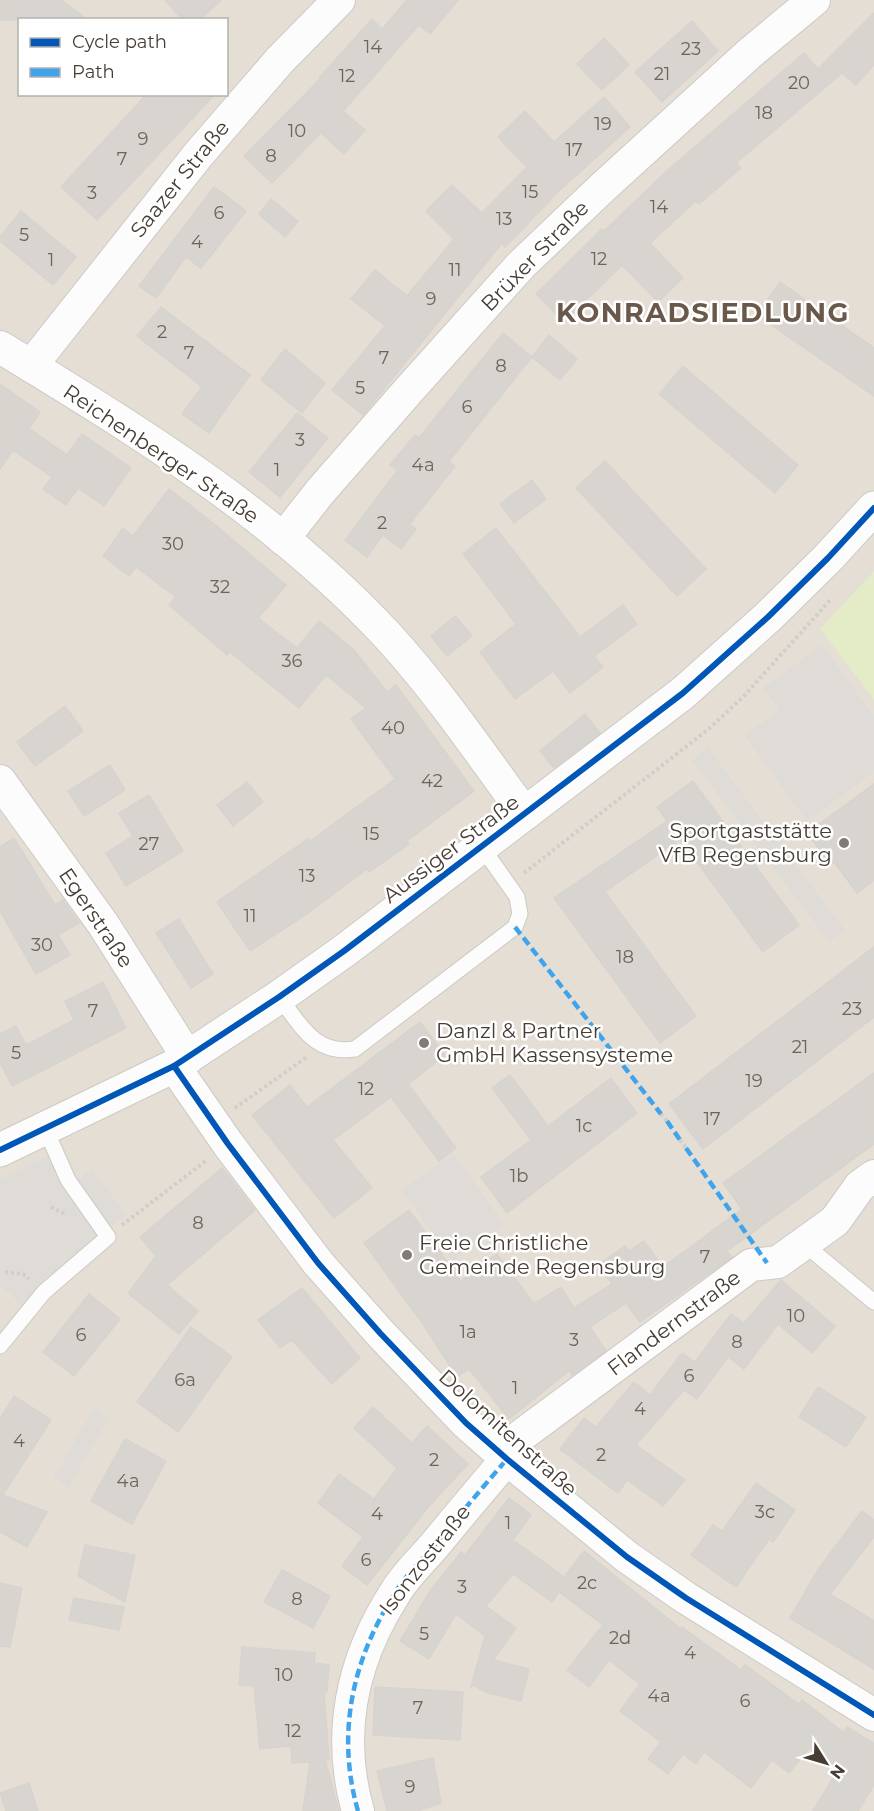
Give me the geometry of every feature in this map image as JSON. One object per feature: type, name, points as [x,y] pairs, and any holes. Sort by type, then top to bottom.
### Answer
[{"type":"street","name":"Saazer Straße","points":[[31,366],[198,155],[280,60],[339,0]]},
{"type":"street","name":"Brüxer Straße","points":[[283,539],[379,425],[521,265],[750,53],[814,0]]},
{"type":"street","name":"Reichenberger Straße","points":[[0,347],[177,459],[237,502],[283,539],[386,634],[432,689],[525,814]]},
{"type":"street","name":"Aussiger Straße","points":[[0,1150],[181,1062],[344,951],[683,693],[821,566],[874,508]]},
{"type":"street","name":"Egerstraße","points":[[0,781],[103,924],[181,1062]]},
{"type":"street","name":"Dolomitenstraße","points":[[181,1062],[221,1133],[318,1263],[432,1388],[503,1456],[627,1557],[676,1591],[874,1715]]},
{"type":"street","name":"Flandernstraße","points":[[503,1456],[751,1265],[778,1262],[835,1221],[860,1186],[874,1176]]},
{"type":"street","name":"Isonzostraße","points":[[358,1811],[350,1783],[348,1734],[351,1700],[358,1668],[375,1626],[396,1590],[503,1456]]},
{"type":"lane","points":[[279,997],[310,1038],[322,1046],[339,1052],[355,1049],[515,927],[520,914],[517,897],[481,846]]},
{"type":"lane","points":[[0,1346],[44,1292],[108,1237],[68,1180],[45,1128]]},
{"type":"lane","points":[[803,1243],[874,1302]]},
{"type":"path","points":[[508,885],[710,728],[744,696],[836,594]]},
{"type":"path","points":[[108,1237],[221,1133],[322,1046]]},
{"type":"path","points":[[661,1114],[667,1122]]},
{"type":"path","points":[[680,1140],[686,1148]]},
{"type":"shaded area","points":[[0,0],[874,0],[874,1811],[0,1811]]},
{"type":"shaded area","points":[[822,645],[874,716],[874,772],[807,821],[744,735],[779,710],[763,688]]},
{"type":"shaded area","points":[[708,748],[845,930],[829,942],[692,760]]},
{"type":"shaded area","points":[[453,1153],[504,1224],[453,1261],[402,1190]]},
{"type":"shaded area","points":[[48,1156],[98,1234],[21,1306],[0,1286],[0,1180]]},
{"type":"shaded area","points":[[92,1169],[126,1215],[111,1226],[77,1181]]},
{"type":"shaded area","points":[[94,1408],[109,1417],[69,1487],[53,1478]]},
{"type":"green space","points":[[874,571],[874,700],[820,629]]},
{"type":"building","points":[[0,0],[61,0],[85,18],[18,18],[18,20],[0,20]]},
{"type":"building","points":[[165,0],[221,0],[202,18],[181,18]]},
{"type":"building","points":[[407,0],[458,0],[430,34],[419,25],[343,111],[365,130],[344,154],[321,133],[272,183],[244,156],[320,79],[372,19],[382,29]]},
{"type":"building","points":[[874,13],[874,65],[856,85],[842,73],[736,163],[741,168],[699,204],[696,201],[650,243],[683,278],[658,302],[622,265],[564,322],[536,294],[602,229],[604,231],[669,169],[804,53],[818,69]]},
{"type":"building","points":[[692,21],[718,51],[662,102],[635,72]]},
{"type":"building","points":[[604,38],[629,65],[602,90],[577,64]]},
{"type":"building","points":[[145,96],[213,96],[97,220],[61,187]]},
{"type":"building","points":[[604,97],[630,127],[560,190],[505,247],[502,243],[363,415],[332,390],[385,326],[351,299],[375,270],[407,296],[454,239],[426,211],[452,185],[482,213],[527,167],[498,137],[525,111],[554,142]]},
{"type":"building","points":[[214,187],[246,211],[201,268],[186,257],[156,298],[139,286]]},
{"type":"building","points":[[271,199],[298,221],[285,237],[259,214]]},
{"type":"building","points":[[21,211],[76,257],[53,285],[0,241],[0,237]]},
{"type":"building","points":[[780,282],[874,348],[874,396],[757,315]]},
{"type":"building","points":[[161,307],[250,375],[209,433],[182,414],[202,387],[137,336]]},
{"type":"building","points":[[503,333],[532,357],[449,461],[455,466],[409,525],[416,529],[401,549],[383,535],[367,557],[345,540],[398,470],[390,465],[415,435],[419,438]]},
{"type":"building","points":[[549,335],[577,359],[560,380],[532,357]]},
{"type":"building","points":[[285,349],[325,383],[302,413],[261,380]]},
{"type":"building","points":[[683,366],[798,465],[775,493],[659,394]]},
{"type":"building","points":[[0,384],[40,412],[29,428],[67,455],[82,434],[131,468],[104,506],[78,488],[66,505],[43,489],[52,477],[13,450],[0,469]]},
{"type":"building","points":[[297,413],[328,438],[280,497],[249,472]]},
{"type":"building","points":[[605,461],[706,569],[677,596],[576,488]]},
{"type":"building","points":[[532,480],[546,499],[514,523],[500,504]]},
{"type":"building","points":[[169,489],[286,585],[258,618],[297,648],[319,621],[354,650],[387,692],[396,685],[474,791],[407,841],[409,844],[369,872],[367,869],[307,914],[250,951],[217,902],[308,839],[310,841],[395,779],[351,719],[366,708],[326,675],[299,708],[230,652],[227,655],[169,605],[176,597],[136,567],[129,576],[103,556],[123,528],[133,536]]},
{"type":"building","points":[[496,528],[580,637],[623,605],[637,624],[594,656],[603,667],[570,693],[553,671],[515,699],[480,652],[516,624],[463,554]]},
{"type":"building","points":[[455,616],[472,636],[447,656],[431,636]]},
{"type":"building","points":[[65,706],[83,731],[35,766],[17,742]]},
{"type":"building","points":[[585,714],[600,733],[554,768],[540,751]]},
{"type":"building","points":[[110,765],[125,790],[84,816],[68,791]]},
{"type":"building","points":[[693,781],[799,925],[763,952],[680,839],[605,892],[696,1016],[660,1043],[554,898],[667,821],[657,807]]},
{"type":"building","points":[[247,782],[263,802],[233,826],[217,805]]},
{"type":"building","name":"Sportgaststätte VfB Regensburg","points":[[874,784],[874,880],[857,893],[834,862],[830,864],[807,833]]},
{"type":"building","points":[[149,795],[183,851],[126,886],[106,853],[133,836],[119,813]]},
{"type":"building","points":[[14,838],[55,905],[63,900],[79,923],[58,935],[70,955],[36,974],[0,911],[0,847]]},
{"type":"building","points":[[179,919],[213,974],[191,988],[156,933]]},
{"type":"building","points":[[874,947],[874,1017],[703,1149],[669,1104]]},
{"type":"building","points":[[103,982],[126,1028],[12,1086],[0,1062],[0,1034],[16,1026],[26,1045],[74,1020],[65,1001]]},
{"type":"building","points":[[420,1022],[445,1055],[408,1084],[456,1148],[439,1161],[391,1097],[333,1140],[372,1188],[334,1218],[252,1115],[290,1085],[307,1107]]},
{"type":"building","points":[[874,1073],[874,1144],[727,1251],[732,1257],[640,1322],[626,1303],[590,1327],[606,1351],[572,1375],[570,1370],[509,1419],[469,1369],[457,1377],[423,1324],[364,1243],[409,1210],[461,1281],[497,1254],[534,1304],[561,1287],[574,1308],[612,1284],[598,1265],[625,1246],[629,1251],[644,1241],[663,1267],[742,1209],[723,1183]]},
{"type":"building","points":[[510,1075],[548,1126],[611,1078],[637,1113],[507,1213],[481,1177],[531,1140],[492,1088]]},
{"type":"building","points":[[222,1168],[255,1210],[167,1285],[198,1311],[179,1334],[128,1293],[156,1256],[140,1237]]},
{"type":"building","points":[[781,1280],[835,1326],[812,1353],[778,1324],[744,1369],[728,1357],[697,1399],[684,1390],[636,1445],[685,1480],[663,1506],[627,1480],[618,1493],[560,1449],[584,1418],[596,1427],[634,1382],[650,1395],[682,1353],[695,1362],[731,1314],[744,1323]]},
{"type":"building","points":[[302,1288],[360,1358],[332,1384],[292,1340],[280,1348],[258,1320]]},
{"type":"building","points":[[89,1294],[120,1319],[74,1376],[43,1352]]},
{"type":"building","points":[[191,1327],[232,1357],[178,1432],[137,1402]]},
{"type":"building","points":[[818,1387],[866,1417],[846,1447],[799,1417]]},
{"type":"building","points":[[14,1396],[51,1420],[3,1495],[47,1512],[27,1547],[0,1532],[0,1419]]},
{"type":"building","points":[[373,1407],[412,1443],[427,1426],[468,1464],[429,1506],[367,1585],[342,1566],[363,1537],[318,1503],[339,1474],[374,1499],[397,1468],[354,1428]]},
{"type":"building","points":[[125,1439],[166,1461],[132,1524],[91,1501]]},
{"type":"building","points":[[756,1483],[795,1510],[773,1542],[769,1539],[736,1587],[691,1555],[713,1525],[722,1531]]},
{"type":"building","points":[[509,1498],[531,1515],[513,1540],[564,1577],[584,1551],[681,1629],[682,1627],[741,1670],[745,1665],[799,1704],[802,1700],[844,1733],[847,1727],[874,1743],[874,1785],[858,1811],[813,1811],[837,1771],[809,1748],[789,1773],[772,1760],[751,1788],[704,1752],[696,1764],[683,1754],[668,1774],[648,1759],[661,1742],[620,1711],[640,1684],[609,1660],[589,1687],[567,1670],[603,1625],[559,1592],[552,1602],[513,1574],[486,1606],[516,1628],[493,1660],[529,1669],[521,1701],[485,1692],[474,1685],[471,1687],[485,1636],[456,1614],[429,1659],[400,1641],[430,1591],[461,1552],[465,1555]]},
{"type":"building","points":[[862,1511],[874,1520],[874,1537],[830,1594],[874,1621],[874,1669],[790,1618],[819,1568]]},
{"type":"building","points":[[85,1545],[135,1555],[125,1602],[78,1576]]},
{"type":"building","points":[[282,1570],[330,1596],[313,1628],[264,1602]]},
{"type":"building","points":[[0,1583],[22,1588],[10,1647],[0,1646]]},
{"type":"building","points":[[74,1598],[124,1607],[119,1630],[69,1620]]},
{"type":"building","points":[[242,1647],[315,1653],[314,1663],[329,1665],[327,1692],[324,1692],[329,1760],[325,1760],[339,1811],[303,1811],[310,1762],[292,1763],[291,1746],[260,1749],[254,1686],[239,1685]]},
{"type":"building","points":[[375,1687],[463,1692],[460,1740],[373,1735]]},
{"type":"building","points":[[433,1758],[441,1803],[417,1811],[387,1811],[377,1771]]},
{"type":"building","points":[[29,1783],[38,1811],[6,1811],[0,1793]]},
{"type":"marked path","points":[[515,927],[661,1114]]},
{"type":"marked path","points":[[667,1121],[680,1140]]},
{"type":"marked path","points":[[686,1148],[767,1263]]},
{"type":"marked path","points":[[358,1811],[348,1754],[349,1726],[352,1698],[368,1645],[380,1618],[403,1581],[507,1459]]},
{"type":"cycle path","points":[[0,1150],[174,1066],[344,951],[683,693],[768,617],[828,558],[874,508]]},
{"type":"cycle path","points":[[174,1066],[228,1144],[318,1263],[380,1333],[466,1423],[627,1557],[686,1598],[874,1715]]},
{"type":"place","name":"Sportgaststätte VfB Regensburg","points":[[844,843]]},
{"type":"place","name":"Danzl & Partner GmbH Kassensysteme","points":[[424,1043]]},
{"type":"place","name":"Freie Christliche Gemeinde Regensburg","points":[[407,1255]]},
{"type":"district","name":"KONRADSIEDLUNG","points":[[703,313]]}]
